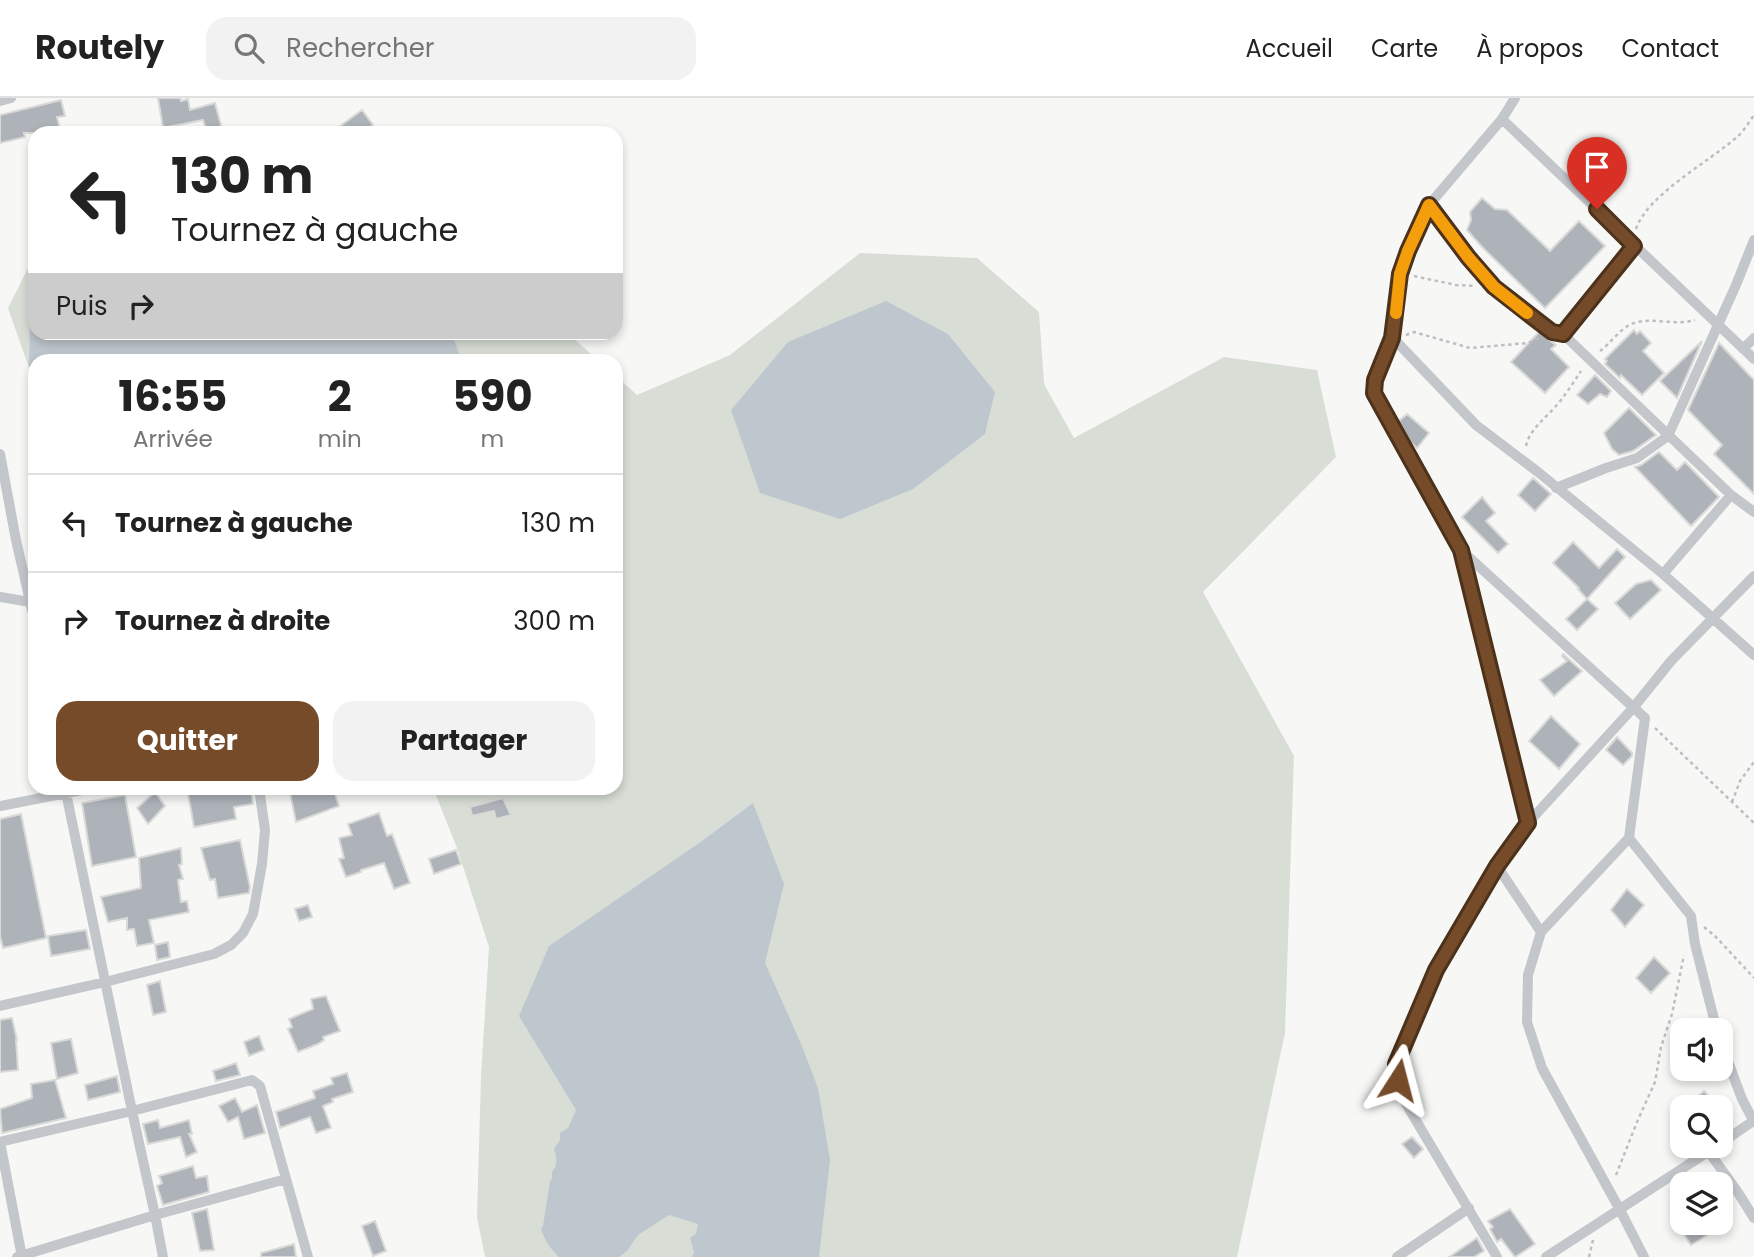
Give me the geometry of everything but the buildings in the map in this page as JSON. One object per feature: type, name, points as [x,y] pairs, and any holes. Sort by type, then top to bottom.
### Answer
[{"type":"street","points":[[0,101],[11,98]]},
{"type":"street","points":[[1515,98],[1502,119],[1429,205],[1400,274],[1392,338],[1375,380],[1374,393],[1461,550],[1528,823]]},
{"type":"street","points":[[1502,119],[1754,359]]},
{"type":"street","points":[[1429,205],[1494,287],[1589,359],[1731,495],[1754,512]]},
{"type":"street","points":[[1556,488],[1637,458],[1668,436],[1754,240]]},
{"type":"street","points":[[1557,333],[1634,246]]},
{"type":"street","points":[[1392,338],[1476,425],[1663,574],[1754,655]]},
{"type":"street","points":[[1744,349],[1754,338]]},
{"type":"street","points":[[0,454],[28,593]]},
{"type":"street","points":[[1663,574],[1731,495]]},
{"type":"street","points":[[1461,550],[1645,718],[1629,838],[1541,932],[1528,975],[1527,1022],[1542,1068],[1644,1257]]},
{"type":"street","points":[[22,567],[28,566]]},
{"type":"street","points":[[1497,1257],[1402,1097],[1396,1064],[1436,970],[1497,866],[1528,823],[1633,708],[1671,662],[1754,576]]},
{"type":"street","points":[[0,597],[28,602]]},
{"type":"street","points":[[0,806],[45,795]]},
{"type":"street","points":[[66,795],[163,1257]]},
{"type":"street","points":[[0,1005],[214,954],[231,945],[243,933],[253,914],[262,864],[264,830],[260,795]]},
{"type":"street","points":[[1629,838],[1691,916],[1714,1018]]},
{"type":"street","points":[[1497,866],[1541,932]]},
{"type":"street","points":[[1733,1075],[1754,1121],[1733,1135]]},
{"type":"street","points":[[286,1179],[155,1215],[20,1257],[0,1142],[252,1080],[260,1086],[308,1257]]},
{"type":"street","points":[[1546,1257],[1698,1158]]},
{"type":"street","points":[[1721,1158],[1754,1218]]},
{"type":"street","points":[[1397,1257],[1469,1208]]},
{"type":"path","points":[[1634,246],[1636,225],[1647,211],[1667,190],[1739,136],[1754,115]]},
{"type":"path","points":[[1400,274],[1456,285],[1494,287]]},
{"type":"path","points":[[1522,459],[1528,439],[1537,424],[1555,407],[1589,359],[1633,323],[1688,322],[1708,316]]},
{"type":"path","points":[[1392,338],[1414,332],[1470,348],[1528,343],[1557,333]]},
{"type":"path","points":[[1645,718],[1754,823]]},
{"type":"path","points":[[1732,802],[1740,780],[1754,762]]},
{"type":"path","points":[[1691,916],[1716,937],[1754,978]]},
{"type":"path","points":[[1610,1192],[1655,1082],[1661,1047],[1693,928]]},
{"type":"shaded area","points":[[860,253],[977,258],[1039,312],[1044,384],[1074,438],[1224,357],[1317,370],[1336,457],[1203,592],[1294,756],[1285,1033],[1237,1257],[485,1257],[477,1217],[481,1076],[489,947],[457,848],[436,795],[623,795],[623,382],[637,395],[730,355]]},
{"type":"shaded area","points":[[28,268],[28,340],[575,340],[591,354],[28,354],[28,365],[8,308]]},
{"type":"shaded area","points":[[886,301],[948,334],[995,392],[985,434],[913,489],[840,519],[760,493],[731,410],[788,342]]},
{"type":"shaded area","points":[[30,340],[454,340],[459,354],[29,354]]},
{"type":"shaded area","points":[[753,803],[784,884],[765,963],[818,1088],[830,1160],[819,1257],[692,1257],[694,1252],[690,1238],[696,1234],[698,1224],[669,1215],[638,1235],[627,1251],[619,1257],[559,1257],[548,1244],[541,1229],[556,1164],[554,1149],[560,1140],[560,1133],[568,1128],[576,1110],[519,1016],[549,946]]},
{"type":"slow traffic","points":[[1396,313],[1400,274],[1429,205],[1494,287],[1527,313]]},
{"type":"route","points":[[1398,1080],[1396,1064],[1436,970],[1497,866],[1528,823],[1461,550],[1374,393],[1375,380],[1392,338],[1400,274],[1429,205],[1494,287],[1552,332],[1563,334],[1634,246],[1597,209]]}]
